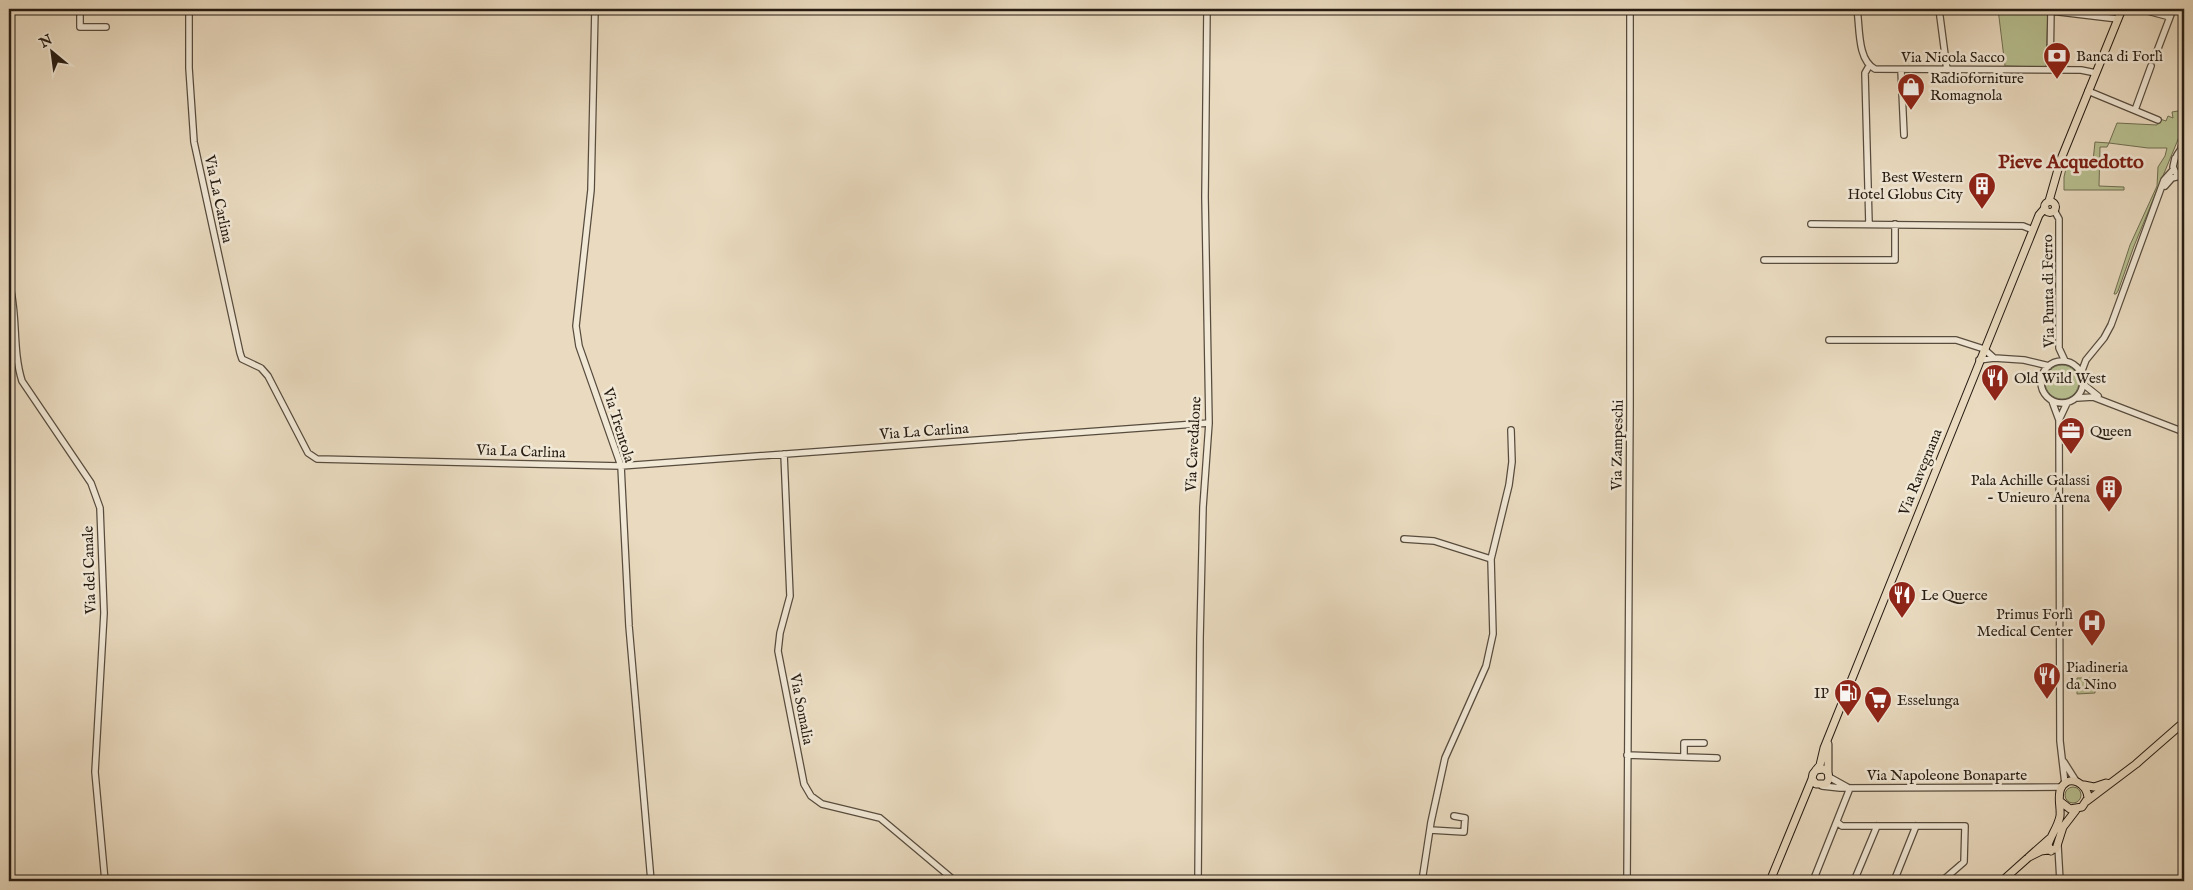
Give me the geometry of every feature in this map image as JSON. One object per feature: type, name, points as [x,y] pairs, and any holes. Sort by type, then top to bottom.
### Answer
[{"type":"main road","points":[[2050,207],[2061,159],[2122,9]]},
{"type":"main road","name":"Via Ravegnana","points":[[1816,770],[1820,765],[1984,349],[2039,215],[2050,207]]},
{"type":"main road","points":[[2029,857],[2041,851],[2056,849],[2063,827],[2076,810],[2184,722]]},
{"type":"main road","name":"Via Ravegnana","points":[[1828,741],[1828,774]]},
{"type":"main road","points":[[1770,881],[1805,793],[1812,779],[1813,774],[1816,770],[1823,769],[1828,774],[1828,782],[1805,793]]},
{"type":"main road","points":[[2051,851],[2048,845],[2058,823],[2060,799],[2064,785],[2076,781],[2094,787],[2119,776]]},
{"type":"main road","points":[[1812,779],[1820,785]]},
{"type":"main road","points":[[2084,785],[2088,793],[2087,802]]},
{"type":"main road","points":[[2060,799],[2068,809],[2076,810]]},
{"type":"main road","points":[[2002,881],[2051,837]]},
{"type":"street","points":[[80,9],[80,27],[106,27]]},
{"type":"street","name":"Via La Carlina","points":[[188,9],[189,68],[194,142],[240,353],[242,359],[261,368],[268,376],[308,453],[317,459],[620,466],[1209,423]]},
{"type":"street","name":"Via Trentola","points":[[595,9],[590,190],[576,326],[579,346],[620,466],[629,626],[651,881]]},
{"type":"street","name":"Via Cavedalone","points":[[1198,881],[1200,600],[1203,507],[1209,423],[1205,197],[1207,9]]},
{"type":"street","name":"Via Zampeschi","points":[[1627,881],[1630,9]]},
{"type":"street","points":[[1857,9],[1864,58],[1869,66],[1866,73],[1868,224]]},
{"type":"street","points":[[1939,9],[1948,70]]},
{"type":"street","points":[[2140,9],[2170,17]]},
{"type":"street","points":[[2154,59],[2173,9]]},
{"type":"street","points":[[2050,70],[2051,10],[2118,19]]},
{"type":"street","name":"Via Nicola Sacco","points":[[1869,66],[1880,70],[2050,70],[2096,73]]},
{"type":"street","points":[[2135,110],[2151,66]]},
{"type":"street","points":[[1901,70],[1904,135]]},
{"type":"street","points":[[2088,91],[2158,120]]},
{"type":"street","points":[[2077,398],[2083,384],[2081,373],[2083,364],[2111,325],[2164,180],[2174,170],[2174,160],[2181,149],[2184,134]]},
{"type":"street","points":[[2177,156],[2184,152]]},
{"type":"street","points":[[2174,170],[2182,177]]},
{"type":"street","points":[[2146,226],[2166,182],[2172,178],[2182,177]]},
{"type":"street","name":"Via Punta di Ferro","points":[[2050,207],[2059,219],[2058,348],[2065,361]]},
{"type":"street","points":[[1811,224],[2023,226],[2033,230]]},
{"type":"street","points":[[1764,260],[1896,260],[1895,224]]},
{"type":"street","name":"Via del Canale","points":[[9,282],[14,303],[17,358],[22,381],[91,484],[100,508],[104,612],[95,772],[105,881]]},
{"type":"street","points":[[1829,340],[1956,340],[1984,349],[1994,358]]},
{"type":"street","points":[[2072,363],[2083,359],[2097,345]]},
{"type":"street","points":[[1980,360],[1994,358],[2024,360],[2051,365],[2058,348]]},
{"type":"street","points":[[9,358],[17,358]]},
{"type":"street","name":"Via Punta di Ferro","points":[[2042,375],[2051,365],[2065,361],[2072,363],[2081,373]]},
{"type":"street","points":[[2035,363],[2042,375],[2042,389],[2050,400],[2059,420],[2061,755],[2064,785]]},
{"type":"street","points":[[2083,384],[2111,404]]},
{"type":"street","points":[[2050,400],[2057,403],[2067,403],[2077,398],[2093,397],[2184,432]]},
{"type":"street","points":[[2059,420],[2067,403]]},
{"type":"street","points":[[1422,881],[1430,830],[1445,758],[1486,666],[1490,650],[1493,634],[1491,559],[1509,484],[1512,462],[1511,430]]},
{"type":"street","name":"Via Somalia","points":[[784,454],[790,596],[780,633],[778,652],[804,784],[811,796],[822,804],[880,818],[955,881]]},
{"type":"street","points":[[1404,539],[1434,541],[1491,559]]},
{"type":"street","points":[[1684,757],[1684,743],[1704,743]]},
{"type":"street","points":[[1627,755],[1717,758]]},
{"type":"street","points":[[2061,755],[2076,781]]},
{"type":"street","name":"Via Napoleone Bonaparte","points":[[1828,774],[1849,787]]},
{"type":"street","name":"Via Napoleone Bonaparte","points":[[1820,785],[1831,788],[2047,788],[2064,785]]},
{"type":"street","points":[[1813,881],[1849,787]]},
{"type":"street","name":"Via Napoleone Bonaparte","points":[[2047,788],[2056,791],[2060,799]]},
{"type":"street","points":[[1430,830],[1464,832],[1465,818],[1454,816]]},
{"type":"street","points":[[1837,822],[1842,826],[1965,826],[1964,862],[1942,881]]},
{"type":"street","points":[[1854,881],[1877,826]]},
{"type":"street","points":[[1894,881],[1916,826]]},
{"type":"street","points":[[2058,846],[2060,881]]},
{"type":"street","points":[[2051,851],[2060,865]]},
{"type":"street","points":[[1009,881],[1029,879],[1035,881]]},
{"type":"green space","points":[[1998,9],[2048,9],[2046,67],[2005,66]]},
{"type":"green space","points":[[2184,110],[2184,125],[2116,294],[2114,294],[2130,245],[2157,186],[2158,167],[2165,156],[2167,148],[2148,148],[2109,143],[2117,123],[2157,125],[2160,119],[2166,121],[2168,116],[2173,118],[2172,112]]},
{"type":"green space","points":[[2095,142],[2109,143],[2107,147],[2100,147],[2099,186],[2124,187],[2124,190],[2064,190],[2064,177],[2068,160],[2093,161]]},
{"type":"green space","points":[[2062,365],[2074,370],[2079,382],[2074,394],[2062,399],[2050,394],[2045,382],[2050,370]]},
{"type":"green space","points":[[2077,678],[2095,678],[2095,693],[2077,694]]},
{"type":"green space","points":[[2073,787],[2079,789],[2081,795],[2079,801],[2073,803],[2067,801],[2065,795],[2067,789]]},
{"type":"place","name":"Banca di Forlì","points":[[2057,80]]},
{"type":"place","name":"Radioforniture Romagnola","points":[[1911,111]]},
{"type":"place","name":"Best Western Hotel Globus City","points":[[1982,210]]},
{"type":"place","name":"Old Wild West","points":[[1995,402]]},
{"type":"place","name":"Queen","points":[[2071,455]]},
{"type":"place","name":"Pala Achille Galassi - Unieuro Arena","points":[[2109,513]]},
{"type":"place","name":"Le Querce","points":[[1902,619]]},
{"type":"place","name":"Primus Forlì Medical Center","points":[[2092,647]]},
{"type":"place","name":"Piadineria da Nino","points":[[2047,700]]},
{"type":"place","name":"IP","points":[[1848,717]]},
{"type":"place","name":"Esselunga","points":[[1878,724]]},
{"type":"district","name":"Pieve Acquedotto","points":[[2071,161]]}]
